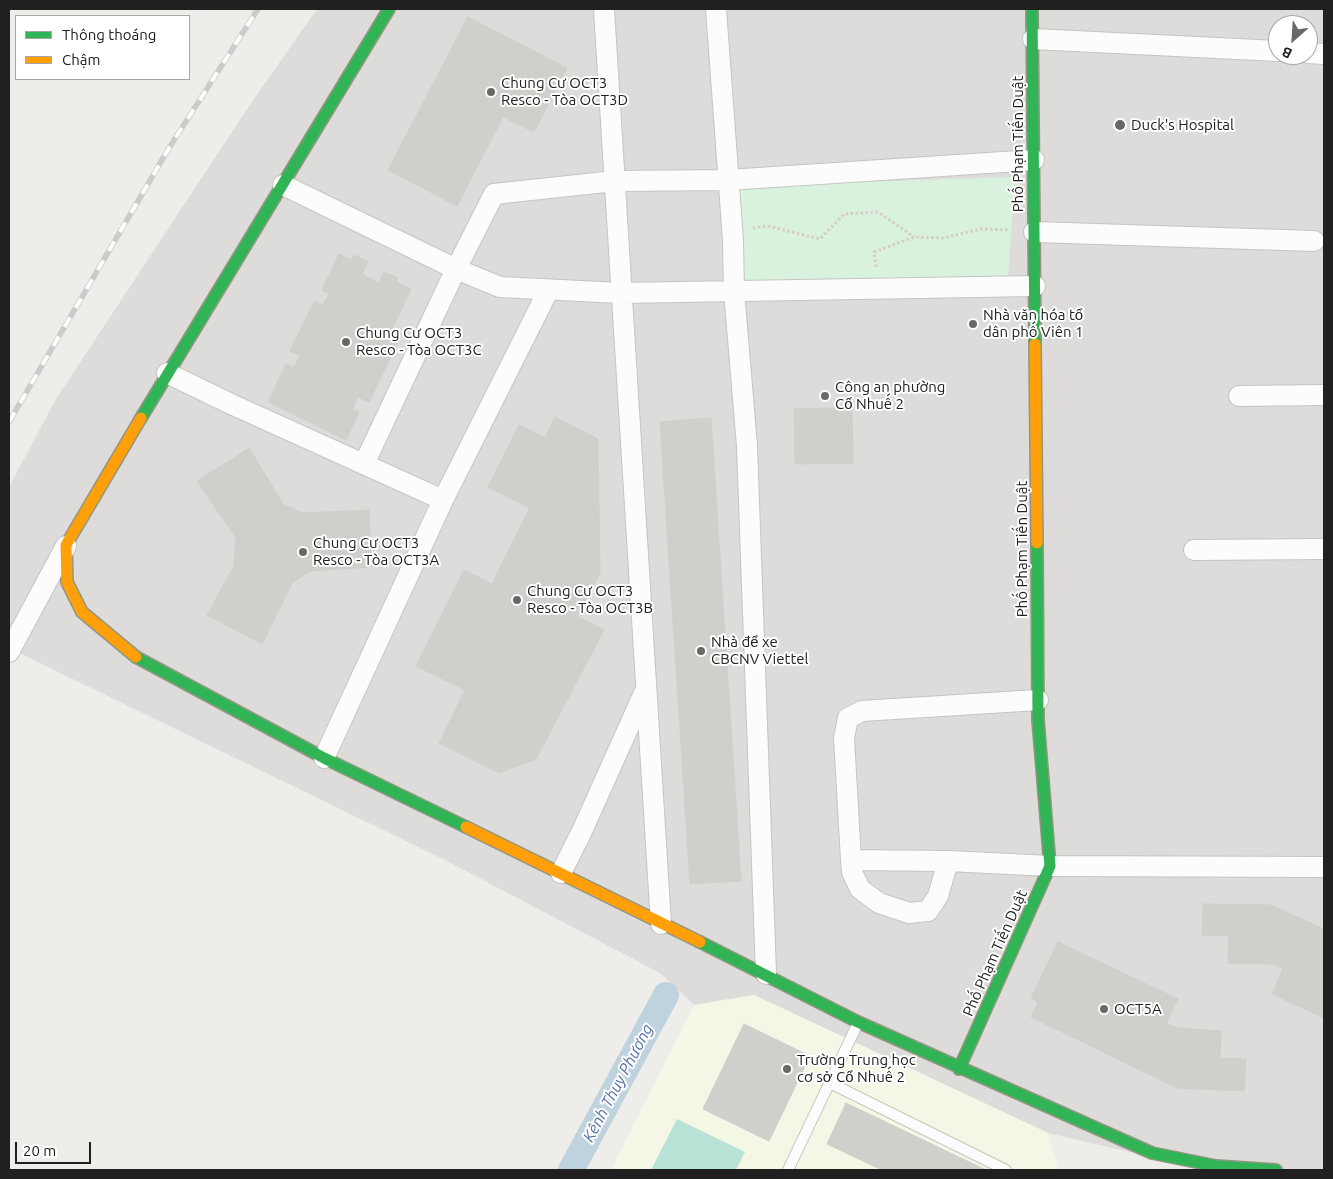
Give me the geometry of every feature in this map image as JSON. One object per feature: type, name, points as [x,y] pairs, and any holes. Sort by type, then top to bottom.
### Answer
[{"type":"street","points":[[9,652],[66,545],[167,373],[389,9]]},
{"type":"street","points":[[604,9],[661,924]]},
{"type":"street","points":[[716,9],[733,240],[734,291],[747,446],[766,974]]},
{"type":"street","name":"Phố Phạm Tiến Duật","points":[[959,1069],[1050,866],[1038,700],[1032,9]]},
{"type":"street","points":[[1033,40],[1268,51]]},
{"type":"street","points":[[364,464],[456,269],[494,194],[615,182],[728,180],[1034,160]]},
{"type":"street","points":[[282,185],[456,269],[500,287],[548,291],[621,293],[1035,286]]},
{"type":"street","points":[[1034,232],[1314,241]]},
{"type":"street","points":[[324,758],[443,500],[548,291]]},
{"type":"street","points":[[167,373],[443,500]]},
{"type":"street","points":[[1239,396],[1324,396]]},
{"type":"street","points":[[66,545],[68,582],[82,612],[134,655],[324,758],[766,974],[858,1022],[959,1069],[1152,1153],[1216,1168],[1276,1170]]},
{"type":"street","points":[[1194,550],[1324,549]]},
{"type":"street","points":[[561,873],[646,690]]},
{"type":"street","points":[[948,861],[938,896],[928,911],[909,912],[880,903],[860,889],[852,872],[850,860],[844,738],[848,718],[862,711],[1038,700]]},
{"type":"street","points":[[850,860],[948,861],[1050,866],[1324,867]]},
{"type":"lane","points":[[788,1170],[858,1022]]},
{"type":"lane","points":[[830,1083],[1006,1170]]},
{"type":"path","points":[[733,240],[741,230],[768,226],[820,239],[844,214],[878,212],[914,237]]},
{"type":"path","points":[[880,289],[874,252],[914,237],[943,238],[981,229],[1034,232]]},
{"type":"shaded area","points":[[317,9],[1324,9],[1324,1170],[1207,1170],[1048,1133],[754,995],[694,1005],[660,973],[445,860],[9,648],[9,487],[56,399],[249,106]]},
{"type":"shaded area","name":"Trường Trung học cơ sở Cổ Nhuế 2","points":[[754,995],[1048,1133],[1059,1170],[611,1170],[694,1005]]},
{"type":"green space","points":[[1015,177],[1008,277],[742,281],[737,186]]},
{"type":"green space","points":[[677,1119],[745,1152],[736,1170],[651,1170]]},
{"type":"building","name":"Chung Cư OCT3 Resco - Tòa OCT3D","points":[[468,17],[567,68],[534,132],[503,117],[457,206],[388,170]]},
{"type":"building","name":"Chung Cư OCT3 Resco - Tòa OCT3C","points":[[339,254],[351,260],[354,255],[368,262],[362,274],[379,283],[384,272],[398,278],[396,282],[411,289],[392,329],[402,334],[369,402],[358,397],[353,409],[359,412],[346,440],[268,402],[286,364],[294,368],[300,356],[290,351],[314,301],[323,305],[329,294],[322,290]]},
{"type":"building","points":[[852,408],[853,463],[795,464],[794,409]]},
{"type":"building","name":"Chung Cư OCT3 Resco - Tòa OCT3B","points":[[555,417],[598,439],[600,573],[577,616],[604,630],[536,759],[499,773],[439,743],[465,690],[416,666],[464,570],[492,584],[530,508],[488,487],[519,425],[545,438]]},
{"type":"building","name":"Nhà để xe CBCNV Viettel","points":[[711,418],[741,881],[690,884],[660,422]]},
{"type":"building","name":"Chung Cư OCT3 Resco - Tòa OCT3A","points":[[249,448],[283,504],[303,513],[369,510],[371,567],[310,571],[292,583],[262,644],[207,615],[234,566],[236,538],[197,481]]},
{"type":"building","points":[[1203,904],[1271,905],[1324,929],[1324,1018],[1272,994],[1283,969],[1272,964],[1228,963],[1229,936],[1202,935]]},
{"type":"building","name":"OCT5A","points":[[1058,942],[1178,999],[1166,1023],[1177,1028],[1221,1031],[1220,1058],[1246,1059],[1244,1091],[1177,1088],[1031,1017],[1038,1002],[1031,998]]},
{"type":"building","points":[[744,1024],[810,1056],[769,1141],[703,1109]]},
{"type":"building","points":[[846,1103],[986,1170],[882,1170],[827,1144]]},
{"type":"waterway","name":"Kênh Thuỵ Phương","points":[[571,1170],[666,995]]},
{"type":"railway","points":[[9,422],[169,148],[258,9]]},
{"type":"traffic: fast","points":[[141,418],[389,9]]},
{"type":"traffic: fast","points":[[1032,9],[1035,344]]},
{"type":"traffic: fast","points":[[959,1069],[1050,866],[1038,720],[1037,543]]},
{"type":"traffic: fast","points":[[136,657],[324,758],[466,827]]},
{"type":"traffic: fast","points":[[700,942],[858,1022],[1152,1153],[1216,1166],[1276,1170]]},
{"type":"traffic: slow","points":[[1035,344],[1037,543]]},
{"type":"traffic: slow","points":[[136,657],[82,612],[67,582],[66,545],[141,418]]},
{"type":"traffic: slow","points":[[466,827],[700,942]]},
{"type":"place","name":"Chung Cư OCT3 Resco - Tòa OCT3D","points":[[491,92]]},
{"type":"place","name":"Duck's Hospital","points":[[1120,125]]},
{"type":"place","name":"Nhà văn hóa tổ dân phố Viên 1","points":[[973,324]]},
{"type":"place","name":"Chung Cư OCT3 Resco - Tòa OCT3C","points":[[346,342]]},
{"type":"place","name":"Công an phường Cổ Nhuế 2","points":[[825,396]]},
{"type":"place","name":"Chung Cư OCT3 Resco - Tòa OCT3A","points":[[303,552]]},
{"type":"place","name":"Chung Cư OCT3 Resco - Tòa OCT3B","points":[[517,600]]},
{"type":"place","name":"Nhà để xe CBCNV Viettel","points":[[701,651]]},
{"type":"place","name":"OCT5A","points":[[1104,1009]]},
{"type":"place","name":"Trường Trung học cơ sở Cổ Nhuế 2","points":[[787,1069]]}]
